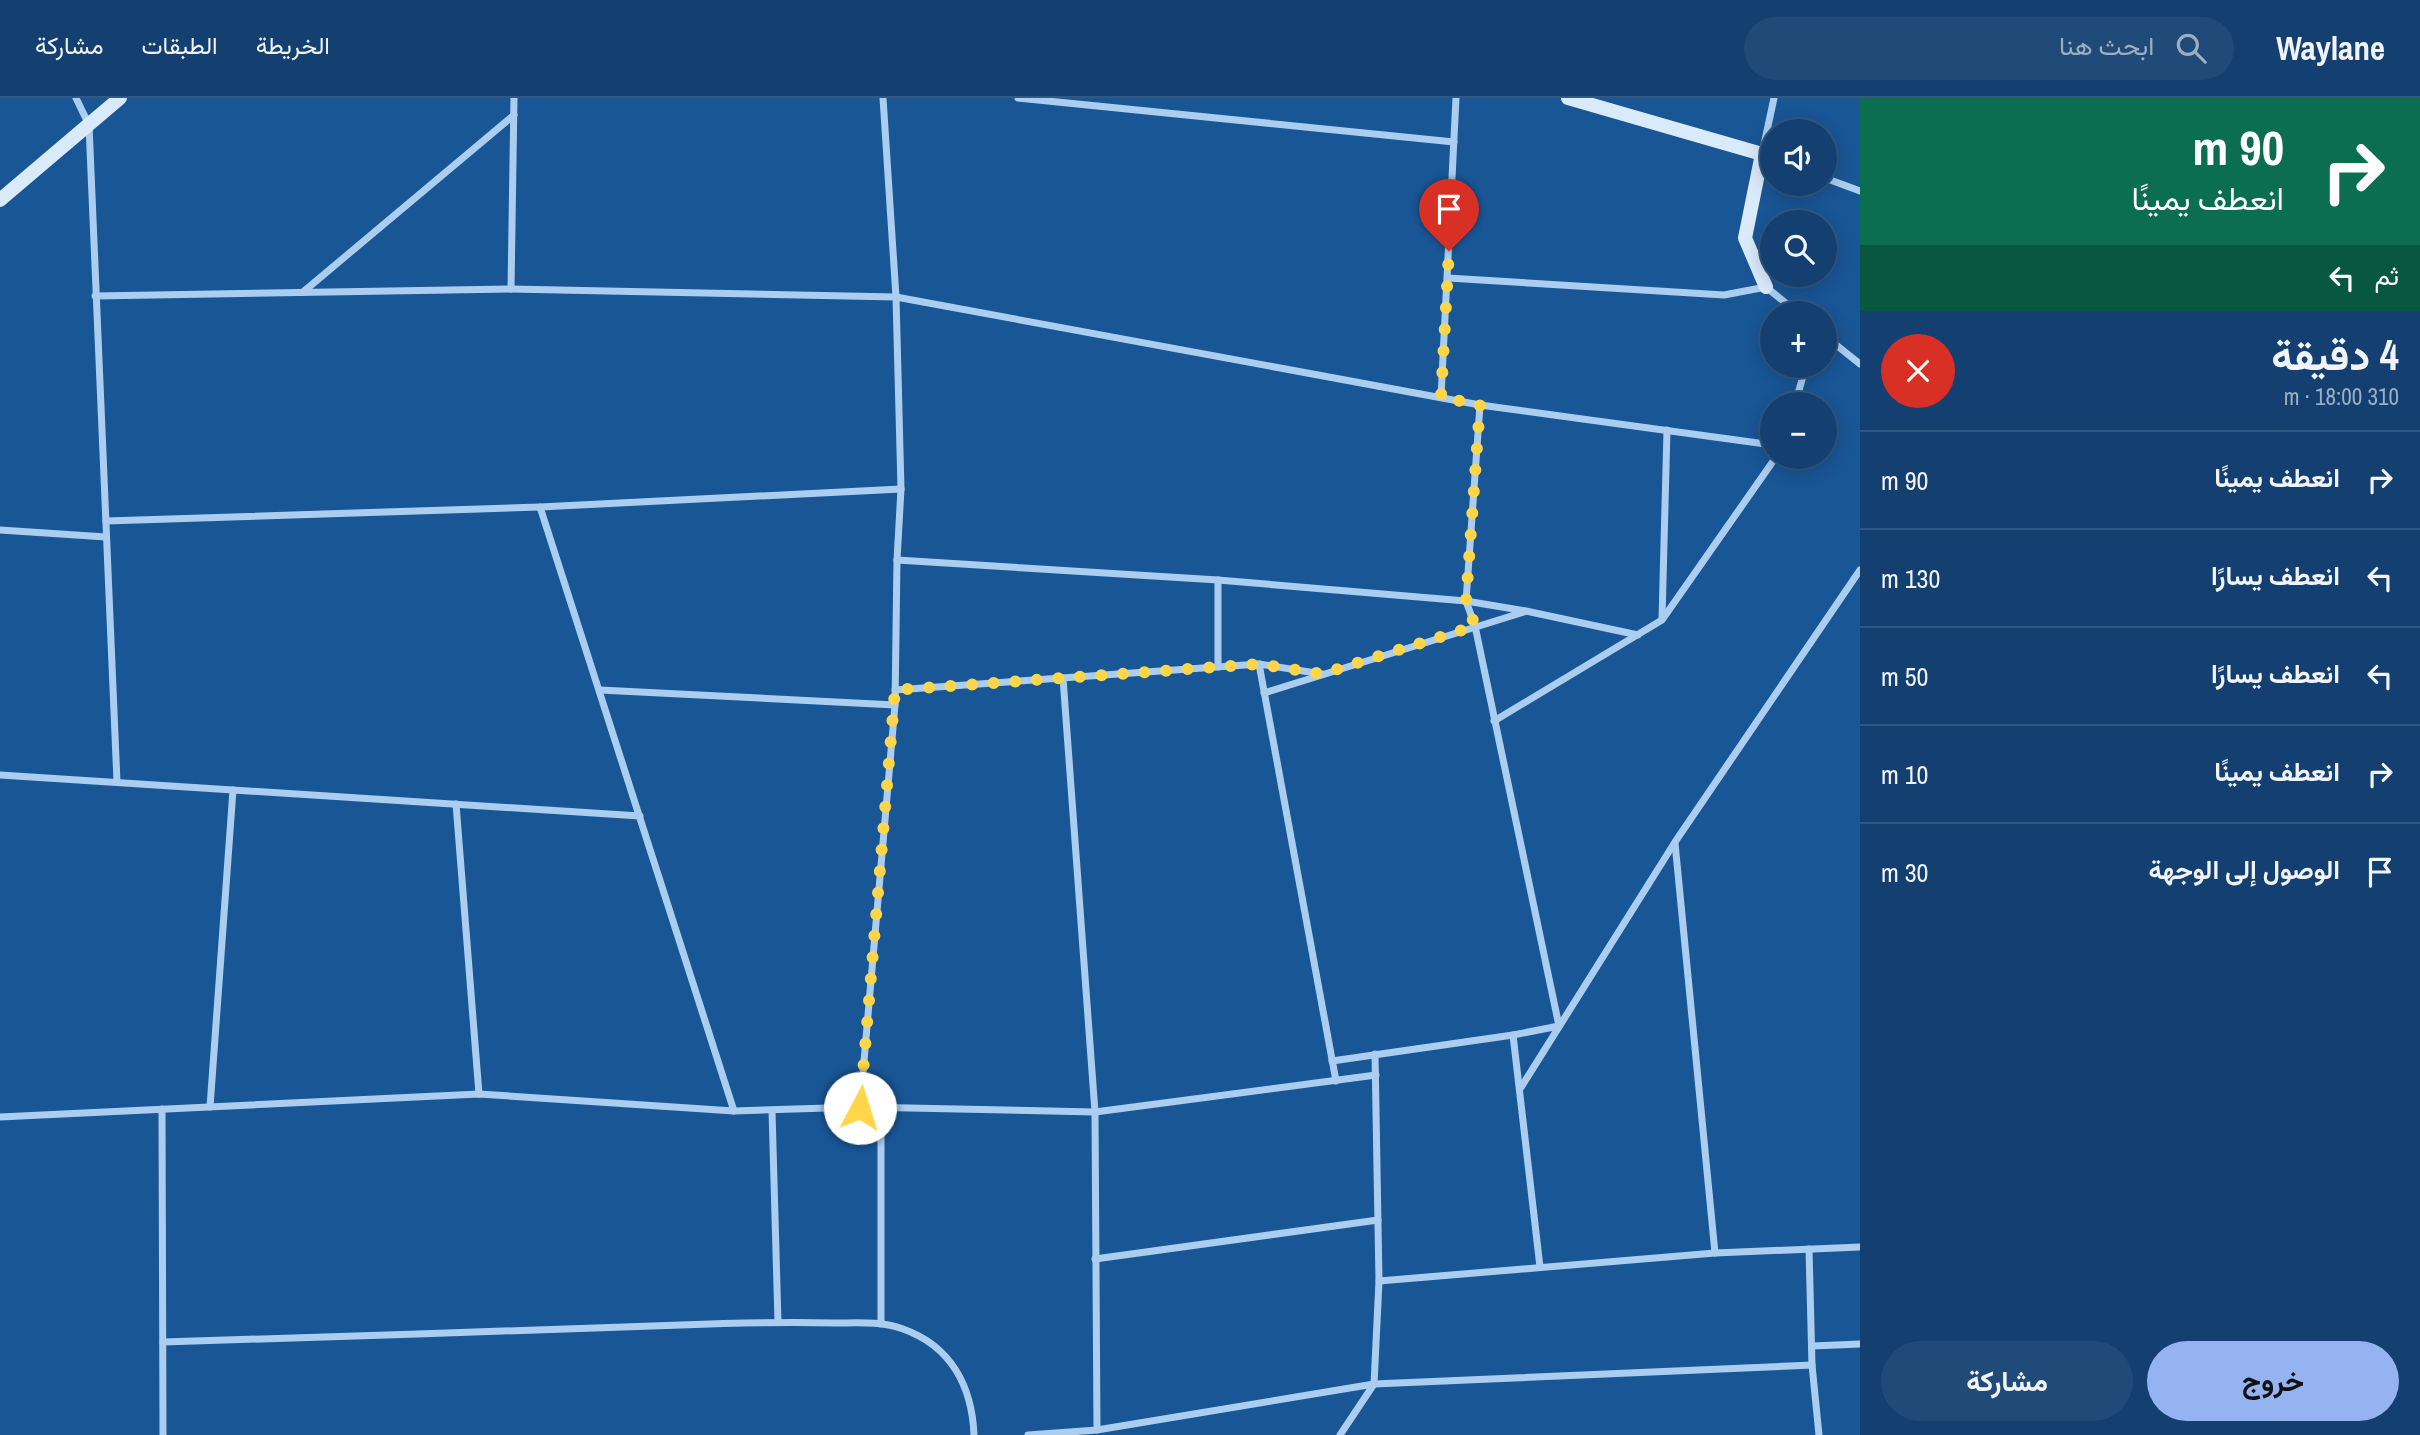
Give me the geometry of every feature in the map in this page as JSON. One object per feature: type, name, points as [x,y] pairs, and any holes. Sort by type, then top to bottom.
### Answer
[{"type":"street","points":[[76,98],[89,125],[117,782]]},
{"type":"street","points":[[0,200],[120,98]]},
{"type":"street","points":[[511,289],[514,98]]},
{"type":"street","points":[[860,1108],[895,705],[901,489],[896,297],[883,98]]},
{"type":"street","points":[[1018,98],[1454,142]]},
{"type":"street","points":[[1441,397],[1456,98]]},
{"type":"street","points":[[1568,98],[1760,154]]},
{"type":"street","points":[[1772,119],[1774,98]]},
{"type":"street","points":[[302,293],[514,115]]},
{"type":"street","points":[[1837,182],[1860,191]]},
{"type":"street","points":[[1760,185],[1745,238],[1760,273]]},
{"type":"street","points":[[1448,278],[1724,295],[1766,287],[1783,301]]},
{"type":"street","points":[[95,296],[511,289],[896,297],[1480,405],[1760,443]]},
{"type":"street","points":[[1837,346],[1860,364]]},
{"type":"street","points":[[1480,405],[1466,601],[1475,626],[1559,1026]]},
{"type":"street","points":[[1662,620],[1667,430]]},
{"type":"street","points":[[1494,721],[1662,620],[1768,469]]},
{"type":"street","points":[[106,521],[540,506],[901,489]]},
{"type":"street","points":[[540,506],[734,1111]]},
{"type":"street","points":[[0,530],[106,537]]},
{"type":"street","points":[[897,560],[1218,580],[1466,601],[1637,635]]},
{"type":"street","points":[[1520,1089],[1675,842],[1860,570]]},
{"type":"street","points":[[1218,580],[1218,667]]},
{"type":"street","points":[[1264,692],[1526,611]]},
{"type":"street","points":[[895,690],[1259,664],[1322,674]]},
{"type":"street","points":[[1259,664],[1336,1081]]},
{"type":"street","points":[[1063,678],[1095,1112],[1097,1430]]},
{"type":"street","points":[[600,691],[895,705]]},
{"type":"street","points":[[0,775],[640,816]]},
{"type":"street","points":[[210,1107],[233,790]]},
{"type":"street","points":[[456,804],[479,1094]]},
{"type":"street","points":[[1675,842],[1715,1253]]},
{"type":"street","points":[[1332,1061],[1559,1026]]},
{"type":"street","points":[[1513,1035],[1540,1267]]},
{"type":"street","points":[[1340,1435],[1374,1384],[1378,1281],[1376,1054]]},
{"type":"street","points":[[0,1117],[479,1094],[734,1111],[881,1108],[1095,1112],[1376,1075]]},
{"type":"street","points":[[881,1108],[881,1324]]},
{"type":"street","points":[[161,1434],[162,1109]]},
{"type":"street","points":[[772,1111],[778,1322]]},
{"type":"street","points":[[1095,1259],[1378,1220]]},
{"type":"street","points":[[1378,1281],[1715,1253],[1860,1247]]},
{"type":"street","points":[[1810,1249],[1811,1346],[1819,1435]]},
{"type":"street","points":[[163,1342],[778,1322],[881,1324],[902,1328],[941,1351],[967,1389],[973,1410],[974,1435]]},
{"type":"street","points":[[1811,1346],[1860,1344]]},
{"type":"street","points":[[1028,1435],[1097,1430],[1374,1384],[1812,1365]]},
{"type":"route","points":[[860,1108],[895,690],[1259,664],[1322,674],[1475,626],[1466,601],[1480,405],[1441,397],[1449,251]]}]
